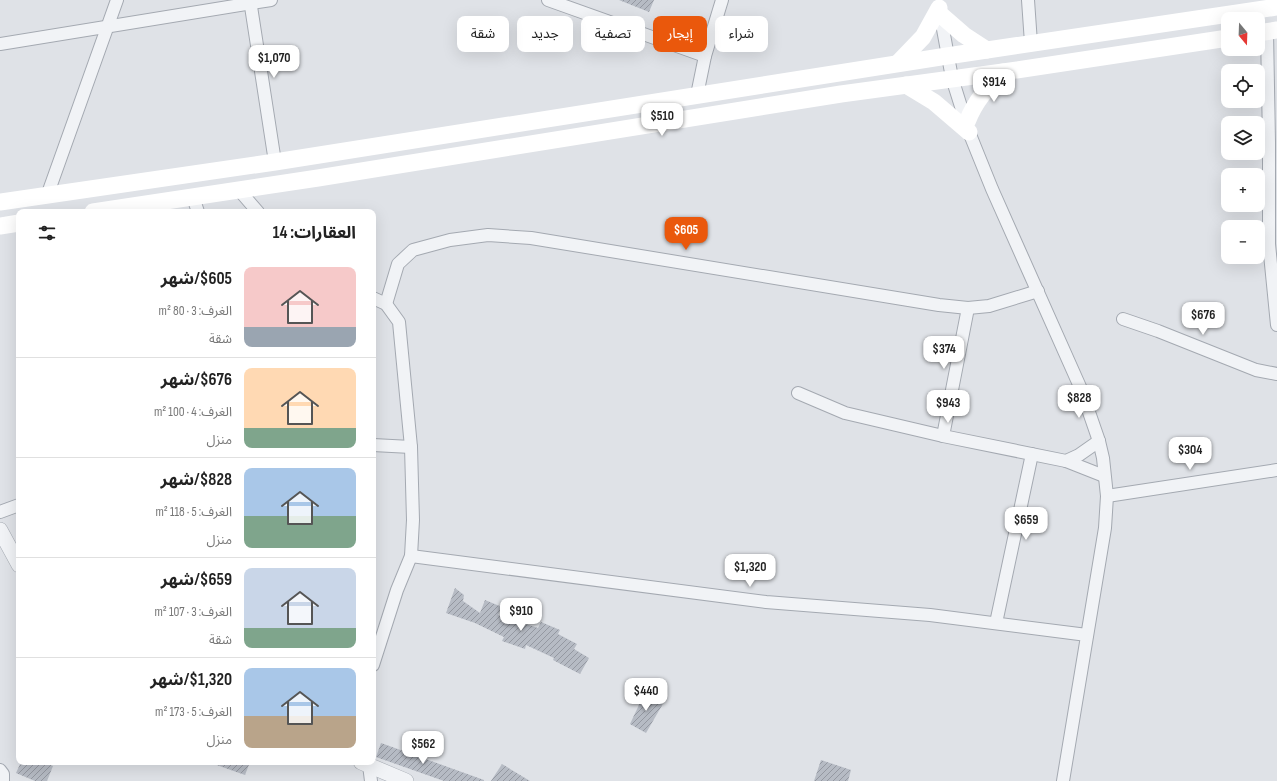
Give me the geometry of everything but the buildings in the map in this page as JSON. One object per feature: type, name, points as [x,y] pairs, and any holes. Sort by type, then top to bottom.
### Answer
[{"type":"main road","points":[[0,202],[275,162],[898,63],[1277,7]]},
{"type":"main road","points":[[898,63],[923,37],[939,8],[958,31],[987,50]]},
{"type":"main road","points":[[131,209],[195,204],[239,190],[906,84],[1003,72],[1221,39]]},
{"type":"main road","points":[[906,84],[925,95],[968,127],[974,104],[1003,72]]},
{"type":"main road","points":[[0,226],[16,223]]},
{"type":"street","points":[[47,196],[117,0]]},
{"type":"street","points":[[0,44],[250,2],[271,0]]},
{"type":"street","points":[[548,0],[705,56]]},
{"type":"street","points":[[696,95],[705,56],[722,0]]},
{"type":"street","points":[[1028,0],[1031,43]]},
{"type":"street","points":[[250,2],[275,162]]},
{"type":"street","points":[[939,8],[952,78],[968,127],[992,189],[1081,389],[1100,441],[1103,458],[1106,496],[1105,528],[1063,781]]},
{"type":"street","points":[[1267,32],[1272,65],[1269,142],[1269,244],[1277,325]]},
{"type":"street","points":[[239,190],[255,209]]},
{"type":"street","points":[[386,304],[398,264],[413,250],[450,240],[488,235],[531,238],[939,305],[968,308],[989,306],[1038,291]]},
{"type":"street","points":[[376,299],[386,304],[399,322],[411,447],[413,520],[410,556],[397,590],[376,656]]},
{"type":"street","points":[[943,436],[968,308]]},
{"type":"street","points":[[1123,319],[1158,331],[1256,370],[1277,374]]},
{"type":"street","points":[[798,393],[845,413],[943,436],[1066,461],[1104,476]]},
{"type":"street","points":[[1066,461],[1079,455],[1100,441]]},
{"type":"street","points":[[376,445],[411,447]]},
{"type":"street","points":[[996,623],[1032,454]]},
{"type":"street","points":[[1106,496],[1277,470]]},
{"type":"street","points":[[0,512],[16,506]]},
{"type":"street","points":[[0,530],[16,559]]},
{"type":"street","points":[[410,556],[766,602],[930,615],[1087,635]]},
{"type":"street","points":[[366,765],[371,781]]},
{"type":"street","points":[[370,765],[406,781]]},
{"type":"street","points":[[0,770],[3,774],[3,781]]}]
